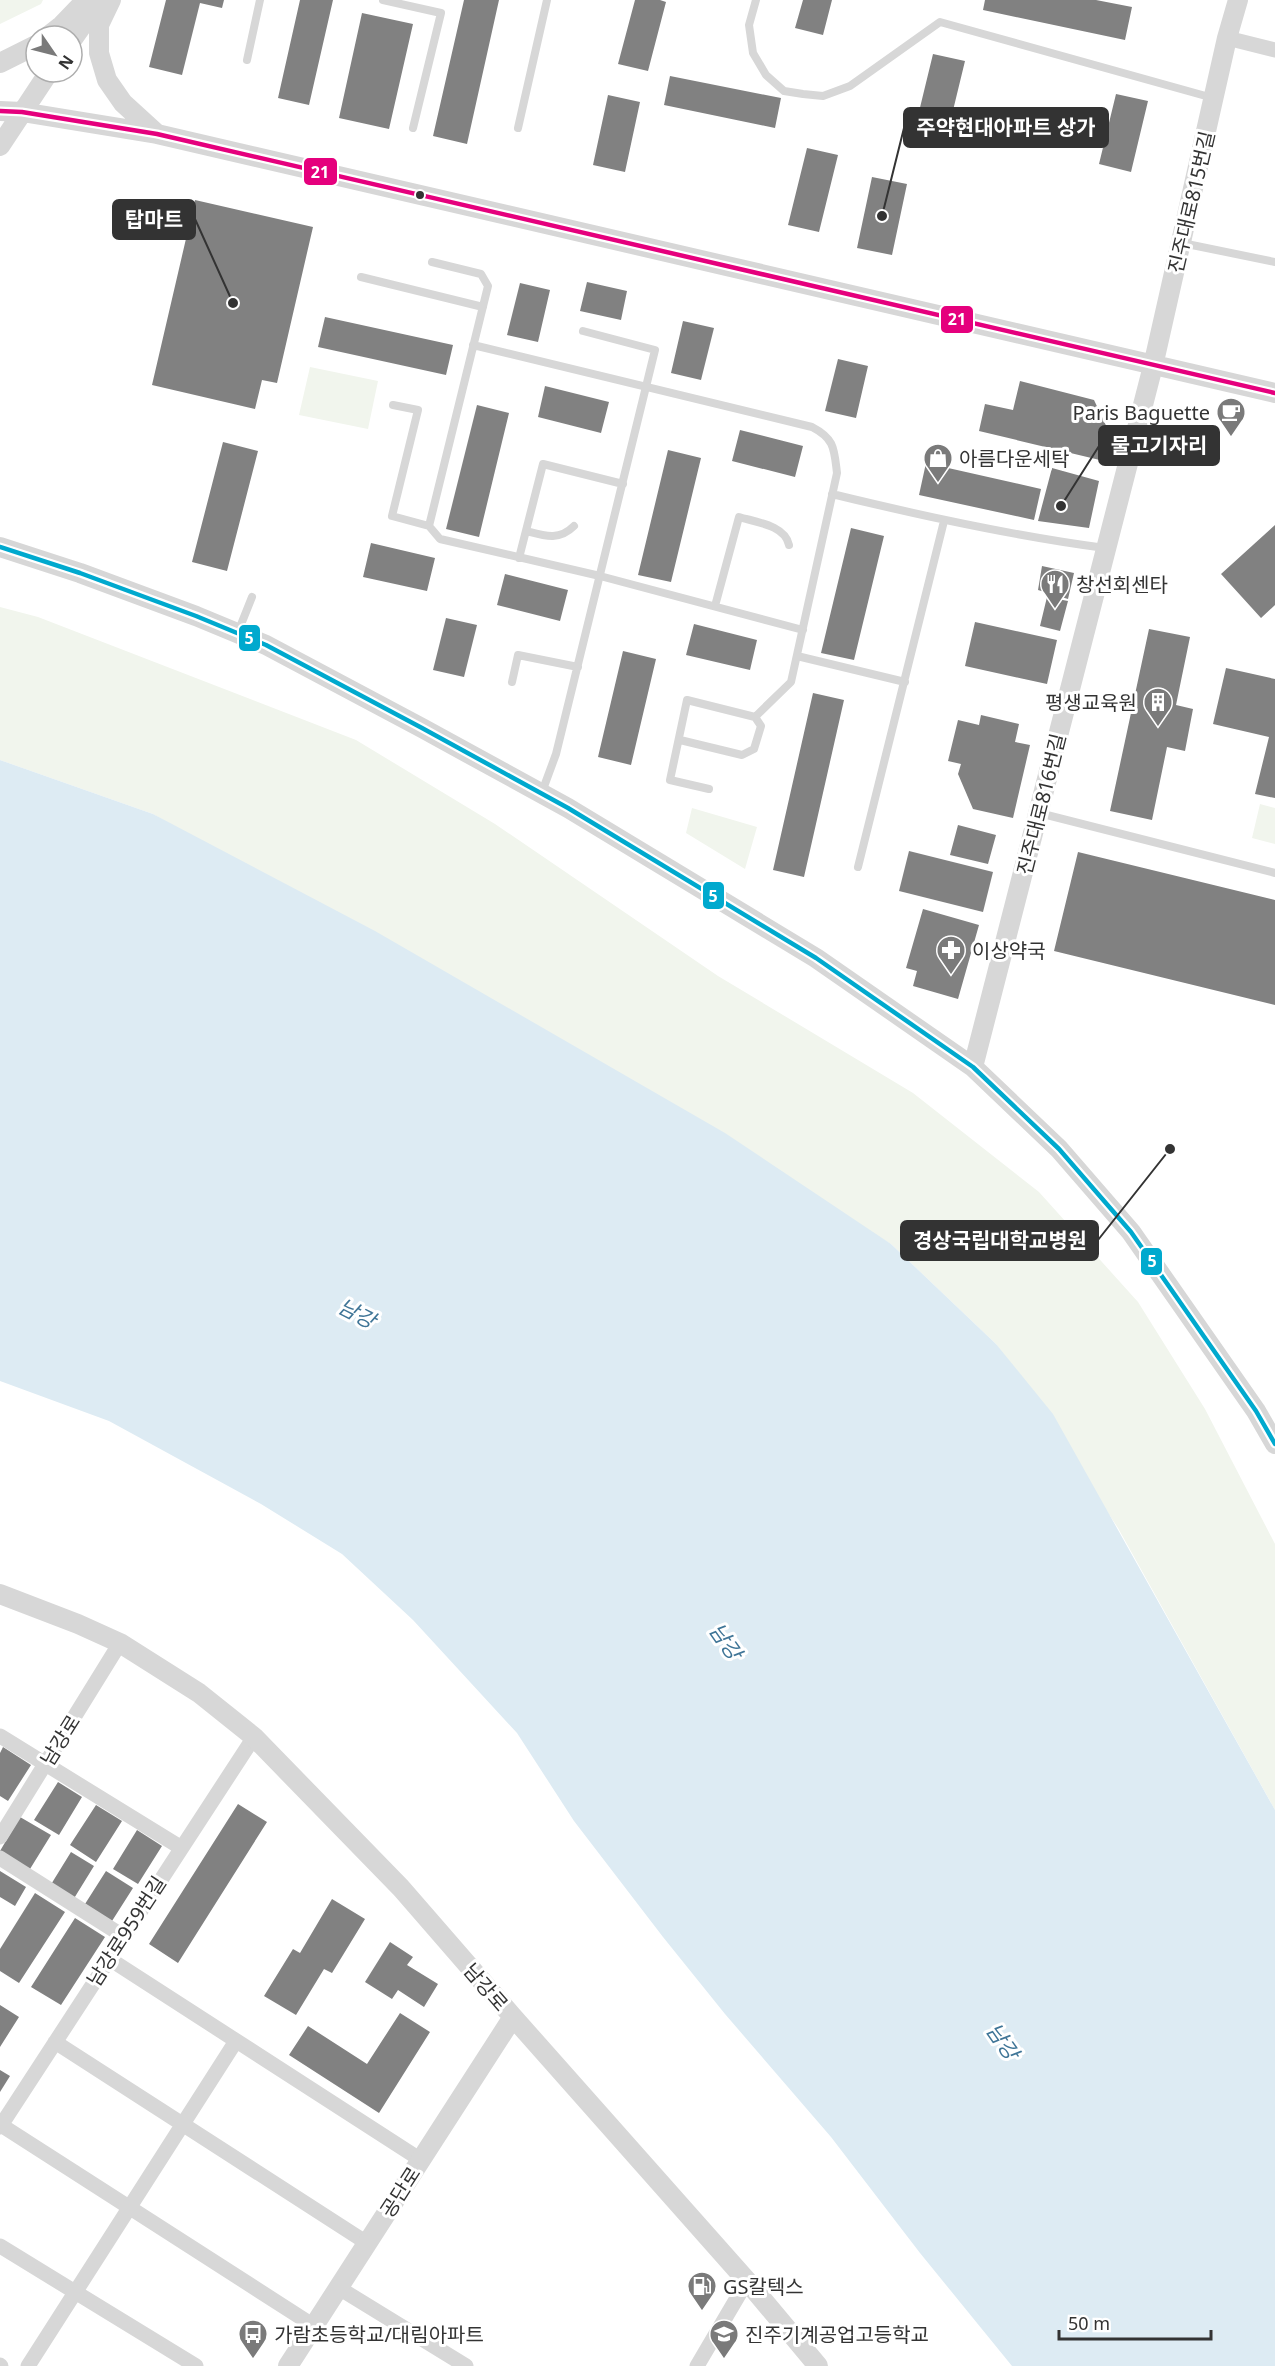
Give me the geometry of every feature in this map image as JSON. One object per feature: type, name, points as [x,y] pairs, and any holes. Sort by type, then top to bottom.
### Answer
[{"type":"street","points":[[63,24],[86,0]]},
{"type":"street","points":[[83,24],[100,0]]},
{"type":"street","points":[[111,0],[99,25],[99,53],[107,80],[123,103],[157,134]]},
{"type":"street","name":"진주대로815번길","points":[[1153,366],[1227,38],[1238,0]]},
{"type":"street","points":[[1227,38],[1275,50]]},
{"type":"street","points":[[0,63],[24,51]]},
{"type":"street","points":[[0,146],[42,84]]},
{"type":"street","points":[[0,111],[22,112],[157,134],[1275,393]]},
{"type":"street","name":"진주대로816번길","points":[[973,1067],[1153,366]]},
{"type":"street","points":[[0,547],[80,573],[238,633],[297,662],[542,793],[816,958],[973,1067],[1059,1149],[1131,1232],[1256,1411],[1275,1444]]},
{"type":"street","name":"남강로","points":[[0,1594],[78,1624],[120,1644],[199,1693],[254,1737],[401,1888],[747,2281],[818,2366]]},
{"type":"street","name":"남강로","points":[[0,1837],[120,1644]]},
{"type":"street","points":[[0,1736],[180,1847]]},
{"type":"street","name":"남강로959번길","points":[[1,2126],[180,1847],[254,1737]]},
{"type":"street","points":[[0,1858],[123,1936]]},
{"type":"street","points":[[108,1958],[421,2160]]},
{"type":"street","name":"공단로","points":[[288,2366],[513,2017]]},
{"type":"street","points":[[28,2366],[236,2041]]},
{"type":"street","points":[[55,2042],[367,2243]]},
{"type":"street","points":[[1,2126],[314,2326]]},
{"type":"street","points":[[0,2246],[196,2366]]},
{"type":"street","points":[[697,2366],[747,2281]]},
{"type":"street","points":[[339,2288],[466,2366]]},
{"type":"lane","points":[[247,60],[260,0]]},
{"type":"lane","points":[[383,0],[441,14],[413,128]]},
{"type":"lane","points":[[518,128],[547,0]]},
{"type":"lane","points":[[756,0],[749,25],[753,53],[766,75],[784,92],[824,96],[850,86],[940,22],[1215,98]]},
{"type":"lane","points":[[1182,243],[1275,262]]},
{"type":"lane","points":[[429,526],[488,286],[481,274],[432,262]]},
{"type":"lane","points":[[361,277],[483,307]]},
{"type":"lane","points":[[542,793],[556,754],[655,350],[583,331]]},
{"type":"lane","points":[[473,345],[812,427],[830,438],[834,448],[837,473],[791,682],[755,717]]},
{"type":"lane","points":[[393,405],[418,410],[392,516],[429,526],[440,539],[600,576],[803,630]]},
{"type":"lane","points":[[519,558],[543,464],[623,484]]},
{"type":"lane","points":[[832,494],[944,521],[1059,542],[1107,548]]},
{"type":"lane","points":[[716,606],[739,517],[783,532],[789,545]]},
{"type":"lane","points":[[858,867],[944,521]]},
{"type":"lane","points":[[526,531],[550,537],[568,532],[574,526]]},
{"type":"lane","points":[[238,633],[252,597]]},
{"type":"lane","points":[[512,682],[518,655],[578,667]]},
{"type":"lane","points":[[797,656],[905,682]]},
{"type":"lane","points":[[680,740],[742,755],[754,749],[760,726],[755,717],[687,700],[670,780],[709,789]]},
{"type":"lane","points":[[1039,813],[1275,873]]},
{"type":"shaded area","points":[[0,0],[43,0],[41,4],[0,24]]},
{"type":"shaded area","points":[[310,367],[378,381],[368,429],[299,415]]},
{"type":"shaded area","points":[[0,607],[38,617],[356,740],[495,824],[718,976],[913,1093],[1039,1192],[1138,1302],[1205,1409],[1275,1544],[1275,1810],[1118,1528],[996,1344],[891,1244],[153,814],[0,760]]},
{"type":"shaded area","points":[[1260,804],[1275,808],[1275,844],[1252,838]]},
{"type":"shaded area","points":[[692,808],[757,827],[745,869],[686,833]]},
{"type":"water","name":"남강","points":[[0,760],[153,814],[375,931],[725,1133],[891,1244],[996,1344],[1053,1414],[1275,1810],[1275,2366],[1012,2366],[920,2253],[831,2137],[725,2014],[663,1937],[574,1821],[517,1733],[413,1620],[342,1554],[261,1504],[109,1421],[0,1381]]},
{"type":"building","points":[[166,0],[224,0],[222,8],[200,3],[182,75],[149,67]]},
{"type":"building","points":[[300,0],[333,0],[309,105],[278,98]]},
{"type":"building","points":[[464,0],[499,0],[467,144],[433,136]]},
{"type":"building","points":[[635,0],[666,2],[648,71],[618,64]]},
{"type":"building","points":[[803,0],[832,0],[823,35],[795,28]]},
{"type":"building","points":[[985,0],[1096,0],[1132,7],[1125,40],[983,10]]},
{"type":"building","points":[[362,13],[413,24],[389,129],[339,118]]},
{"type":"building","points":[[933,54],[965,61],[948,131],[916,124]]},
{"type":"building","points":[[670,76],[781,98],[775,128],[664,105]]},
{"type":"building","points":[[1116,94],[1148,101],[1131,172],[1099,164]]},
{"type":"building","points":[[608,95],[640,102],[625,172],[593,165]]},
{"type":"building","points":[[807,148],[838,155],[819,232],[788,225]]},
{"type":"building","points":[[872,177],[907,184],[892,255],[857,248]]},
{"type":"building","points":[[195,200],[313,227],[277,383],[262,380],[255,409],[152,385]]},
{"type":"building","points":[[587,282],[627,291],[621,320],[580,311]]},
{"type":"building","points":[[520,283],[550,290],[538,342],[507,335]]},
{"type":"building","points":[[325,317],[453,345],[446,375],[318,347]]},
{"type":"building","points":[[683,321],[714,328],[701,380],[671,373]]},
{"type":"building","points":[[838,359],[868,366],[856,418],[825,411]]},
{"type":"building","points":[[1020,381],[1094,400],[1110,434],[1104,461],[979,431],[985,404],[1013,410]]},
{"type":"building","points":[[545,386],[609,402],[601,433],[538,417]]},
{"type":"building","points":[[477,405],[509,413],[479,537],[446,529]]},
{"type":"building","points":[[740,430],[803,446],[795,477],[732,461]]},
{"type":"building","points":[[223,442],[258,451],[227,571],[192,562]]},
{"type":"building","points":[[668,450],[701,458],[671,582],[638,575]]},
{"type":"building","points":[[926,463],[1041,489],[1034,520],[919,495]]},
{"type":"building","points":[[1052,468],[1099,481],[1089,528],[1038,521]]},
{"type":"building","points":[[1275,525],[1275,605],[1261,618],[1221,574]]},
{"type":"building","points":[[851,528],[884,536],[854,660],[821,653]]},
{"type":"building","points":[[371,543],[435,558],[427,591],[363,577]]},
{"type":"building","points":[[1042,566],[1074,573],[1068,599],[1038,590]]},
{"type":"building","points":[[505,574],[568,590],[560,621],[497,605]]},
{"type":"building","name":"창선회센타","points":[[1047,597],[1068,601],[1060,631],[1040,626]]},
{"type":"building","points":[[446,618],[477,625],[464,677],[433,670]]},
{"type":"building","points":[[975,622],[1057,640],[1047,684],[965,666]]},
{"type":"building","points":[[694,624],[757,640],[750,670],[686,655]]},
{"type":"building","name":"평생교육원","points":[[1149,629],[1190,637],[1176,705],[1193,709],[1185,751],[1167,747],[1152,820],[1110,811]]},
{"type":"building","points":[[623,651],[656,659],[631,765],[598,757]]},
{"type":"building","points":[[1226,668],[1275,679],[1275,798],[1255,794],[1269,737],[1213,724]]},
{"type":"building","points":[[813,693],[844,700],[804,877],[773,870]]},
{"type":"building","points":[[981,715],[1019,724],[1015,742],[1030,745],[1013,818],[973,809],[958,774],[961,764],[948,761],[958,720],[979,725]]},
{"type":"building","points":[[958,825],[996,835],[988,864],[950,855]]},
{"type":"building","points":[[909,851],[993,872],[983,912],[899,891]]},
{"type":"building","points":[[1078,852],[1275,900],[1275,1005],[1054,951]]},
{"type":"building","points":[[923,909],[979,925],[958,999],[913,986],[917,971],[906,968]]},
{"type":"building","points":[[3,1747],[31,1765],[8,1801],[0,1796],[0,1753]]},
{"type":"building","points":[[58,1782],[82,1797],[59,1835],[34,1820]]},
{"type":"building","points":[[238,1804],[267,1822],[178,1963],[149,1944]]},
{"type":"building","points":[[96,1805],[122,1821],[96,1862],[70,1845]]},
{"type":"building","points":[[20,1817],[51,1835],[30,1869],[0,1851]]},
{"type":"building","points":[[137,1830],[162,1846],[138,1884],[113,1869]]},
{"type":"building","points":[[71,1852],[94,1866],[73,1900],[50,1886]]},
{"type":"building","points":[[0,1871],[26,1887],[15,1906],[0,1897]]},
{"type":"building","points":[[106,1871],[133,1888],[112,1921],[85,1904]]},
{"type":"building","points":[[35,1893],[65,1912],[19,1983],[0,1971],[0,1949]]},
{"type":"building","points":[[332,1899],[365,1919],[332,1973],[324,1969],[296,2015],[264,1996],[293,1949],[300,1953]]},
{"type":"building","points":[[75,1918],[105,1937],[61,2005],[31,1987]]},
{"type":"building","points":[[390,1942],[413,1957],[407,1965],[438,1984],[424,2007],[398,1990],[392,1999],[365,1982]]},
{"type":"building","points":[[0,2005],[19,2017],[0,2047]]},
{"type":"building","points":[[400,2013],[430,2032],[379,2113],[289,2055],[308,2026],[367,2064]]},
{"type":"building","points":[[0,2070],[10,2076],[0,2092]]},
{"type":"transit line","name":"21","points":[[0,111],[22,112],[157,134],[1275,393]]},
{"type":"transit line","name":"5","points":[[0,547],[80,573],[266,645],[422,728],[568,808],[816,958],[973,1067],[1059,1149],[1131,1232],[1256,1411],[1275,1444]]},
{"type":"place","name":"주약현대아파트 상가","points":[[882,216]]},
{"type":"place","name":"탑마트","points":[[233,303]]},
{"type":"place","name":"Paris Baguette","points":[[1231,438]]},
{"type":"place","name":"아름다운세탁","points":[[938,484]]},
{"type":"place","name":"물고기자리","points":[[1061,506]]},
{"type":"place","name":"창선회센타","points":[[1055,610]]},
{"type":"place","name":"평생교육원","points":[[1158,728]]},
{"type":"place","name":"이상약국","points":[[951,976]]},
{"type":"place","name":"경상국립대학교병원","points":[[1170,1149]]},
{"type":"place","name":"GS칼텍스","points":[[702,2312]]},
{"type":"place","name":"가람초등학교/대림아파트","points":[[253,2360]]},
{"type":"place","name":"진주기계공업고등학교","points":[[724,2360]]}]
